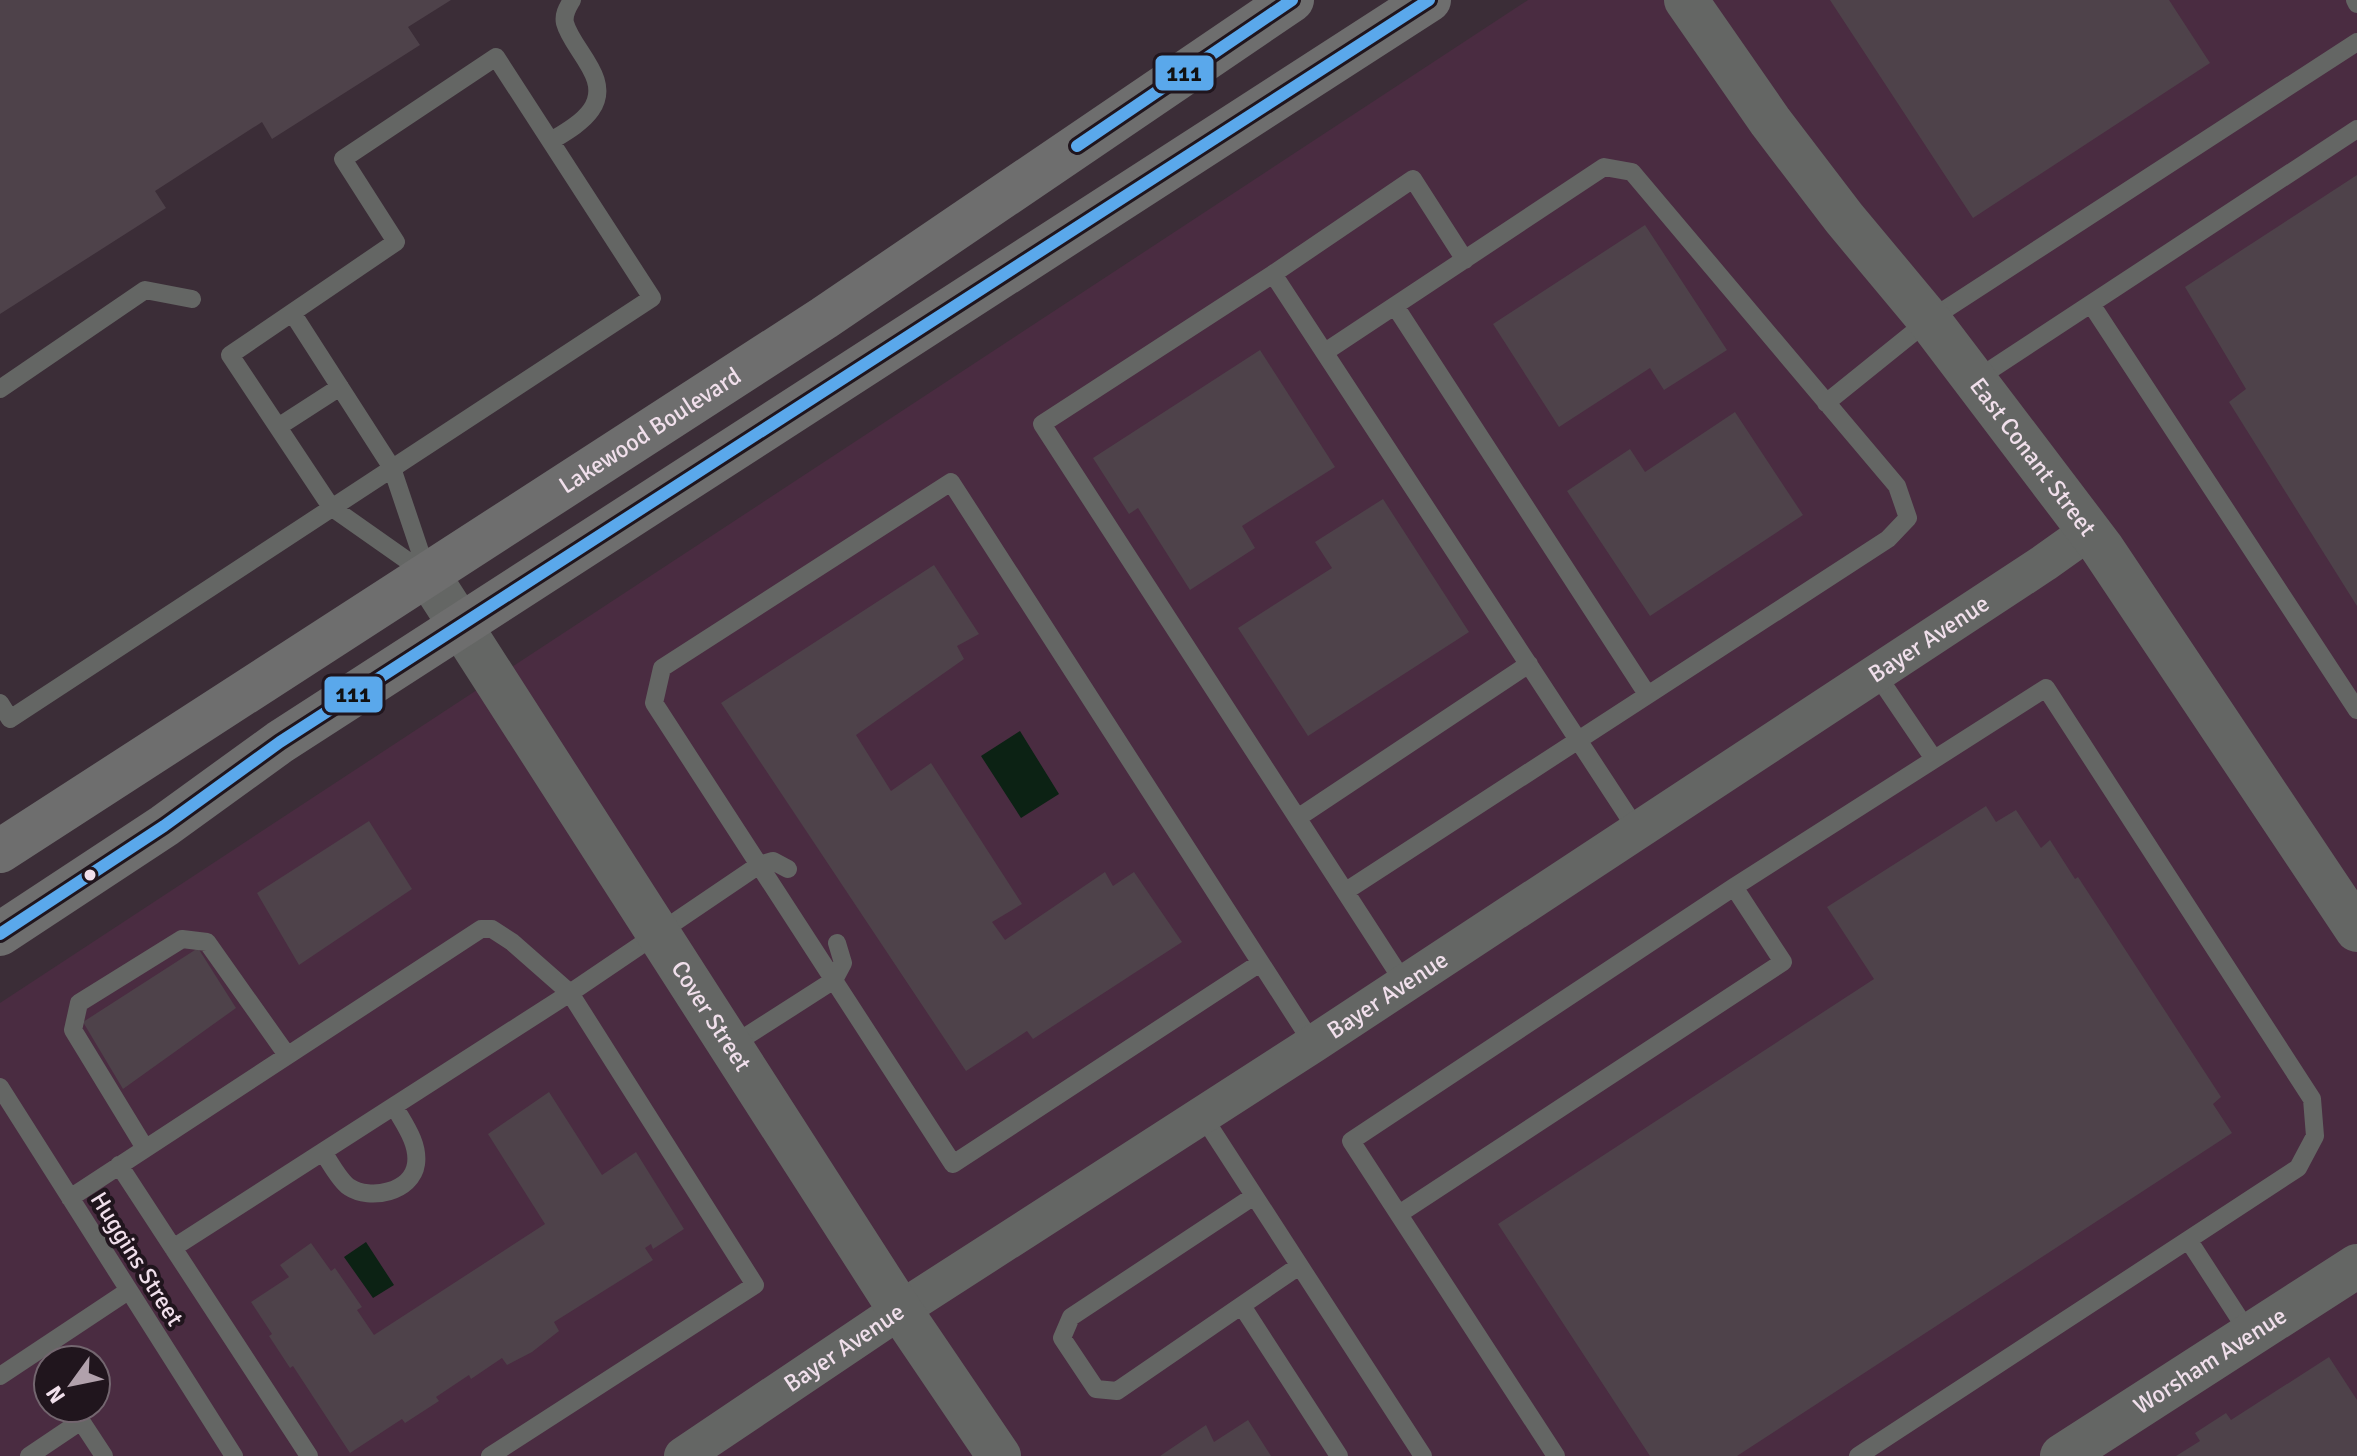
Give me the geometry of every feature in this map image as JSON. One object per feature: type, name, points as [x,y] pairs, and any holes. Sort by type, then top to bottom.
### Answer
[{"type":"main road","name":"Lakewood Boulevard","points":[[0,851],[824,318],[1292,0]]},
{"type":"main road","points":[[0,934],[164,826],[280,742],[1429,0]]},
{"type":"street","name":"East Conant Street","points":[[1686,0],[1770,121],[1844,218],[1929,320],[2089,531],[2357,930]]},
{"type":"street","name":"Bayer Avenue","points":[[683,1456],[900,1310],[1405,984],[2089,531]]},
{"type":"street","name":"Cover Street","points":[[428,575],[900,1310],[999,1456]]},
{"type":"street","name":"Worsham Avenue","points":[[2062,1456],[2357,1266]]},
{"type":"lane","points":[[551,141],[592,109],[597,93],[594,74],[565,23],[565,11],[572,0]]},
{"type":"lane","points":[[1826,403],[1929,320],[2357,42]]},
{"type":"lane","points":[[0,703],[10,719],[331,507],[652,298],[496,57],[343,159],[396,242],[230,355],[331,507],[428,575]]},
{"type":"lane","points":[[1974,381],[2357,129]]},
{"type":"lane","points":[[1325,352],[1604,167],[1632,172],[1897,486],[1908,518],[1888,539],[1346,891]]},
{"type":"lane","points":[[1405,984],[1042,424],[1413,179],[1465,260]]},
{"type":"lane","points":[[1273,274],[1637,830]]},
{"type":"lane","points":[[0,389],[145,290],[192,299]]},
{"type":"lane","points":[[2091,304],[2357,710]]},
{"type":"lane","points":[[1395,306],[1647,694]]},
{"type":"lane","points":[[293,314],[392,468],[428,575]]},
{"type":"lane","points":[[278,427],[340,387]]},
{"type":"lane","points":[[1260,963],[953,1164],[654,703],[662,668],[951,482],[1313,1044]]},
{"type":"lane","points":[[1299,817],[1529,664]]},
{"type":"lane","points":[[1875,672],[1934,759]]},
{"type":"lane","points":[[1556,1456],[1351,1141],[1734,887],[2046,688],[2312,1099],[2315,1136],[2298,1168],[1858,1456]]},
{"type":"lane","points":[[173,1248],[570,993],[759,865],[773,861],[788,869]]},
{"type":"lane","points":[[1399,1214],[1783,962],[1734,887]]},
{"type":"lane","points":[[70,1198],[481,929],[492,929],[512,942],[570,993],[755,1285],[490,1456]]},
{"type":"lane","points":[[145,1148],[73,1030],[79,1003],[182,939],[207,942],[287,1055]]},
{"type":"lane","points":[[731,1046],[834,980],[843,963],[837,943]]},
{"type":"lane","name":"Huggins Street","points":[[0,1087],[234,1456]]},
{"type":"lane","points":[[323,1152],[348,1187],[369,1195],[401,1185],[410,1179],[416,1165],[414,1142],[394,1106]]},
{"type":"lane","points":[[1202,1115],[1423,1456]]},
{"type":"lane","points":[[119,1165],[309,1456]]},
{"type":"lane","points":[[1254,1196],[1071,1317],[1062,1338],[1096,1389],[1117,1391],[1299,1266]]},
{"type":"lane","points":[[2189,1241],[2250,1335]]},
{"type":"lane","points":[[0,1376],[128,1291]]},
{"type":"lane","points":[[1242,1306],[1339,1456]]},
{"type":"lane","points":[[29,1456],[81,1421],[104,1456]]},
{"type":"shaded area","points":[[1528,0],[2357,0],[2357,1456],[0,1456],[0,1003]]},
{"type":"shaded area","points":[[1020,731],[1059,794],[1021,818],[981,756]]},
{"type":"shaded area","points":[[366,1242],[394,1285],[373,1298],[344,1257]]},
{"type":"building","points":[[0,0],[451,0],[408,27],[420,45],[272,139],[262,122],[155,191],[166,208],[0,314]]},
{"type":"building","points":[[1830,0],[2169,0],[2210,63],[1973,218]]},
{"type":"building","points":[[2357,175],[2357,606],[2229,402],[2246,389],[2185,287]]},
{"type":"building","points":[[1645,225],[1727,350],[1664,390],[1650,368],[1559,427],[1493,324]]},
{"type":"building","points":[[1260,350],[1335,467],[1242,526],[1255,548],[1190,590],[1138,508],[1129,514],[1093,458]]},
{"type":"building","points":[[1735,412],[1803,515],[1650,616],[1567,491],[1630,449],[1645,472]]},
{"type":"building","points":[[1383,499],[1469,632],[1308,736],[1238,628],[1332,568],[1315,542]]},
{"type":"building","points":[[934,565],[979,634],[957,646],[964,659],[856,735],[891,791],[931,763],[1022,904],[992,922],[1005,940],[1105,872],[1113,886],[1134,872],[1182,942],[1033,1039],[1027,1031],[966,1071],[721,703]]},
{"type":"building","points":[[1986,806],[1996,822],[2016,810],[2041,848],[2050,840],[2075,879],[2078,877],[2221,1097],[2213,1104],[2232,1133],[1737,1456],[1650,1456],[1498,1224],[1874,979],[1827,907]]},
{"type":"building","points":[[369,821],[412,889],[299,965],[257,893]]},
{"type":"building","points":[[198,948],[236,1008],[123,1089],[83,1022]]},
{"type":"building","points":[[549,1092],[602,1175],[636,1152],[684,1229],[653,1249],[651,1244],[645,1248],[653,1260],[554,1322],[559,1331],[532,1352],[507,1365],[502,1358],[471,1379],[469,1375],[436,1397],[439,1401],[405,1423],[402,1419],[350,1453],[293,1366],[290,1368],[269,1336],[272,1334],[251,1302],[289,1277],[280,1265],[311,1243],[331,1271],[335,1268],[362,1307],[357,1310],[374,1335],[545,1224],[488,1134]]},
{"type":"building","points":[[2329,1357],[2357,1400],[2357,1456],[2176,1456],[2200,1441],[2195,1433],[2226,1413],[2231,1420]]},
{"type":"building","points":[[1248,1420],[1271,1456],[1160,1456],[1206,1425],[1214,1442]]},
{"type":"transit line","name":"111","points":[[1077,146],[1292,0]]},
{"type":"transit line","name":"111","points":[[0,934],[164,826],[280,742],[1429,0]]}]
